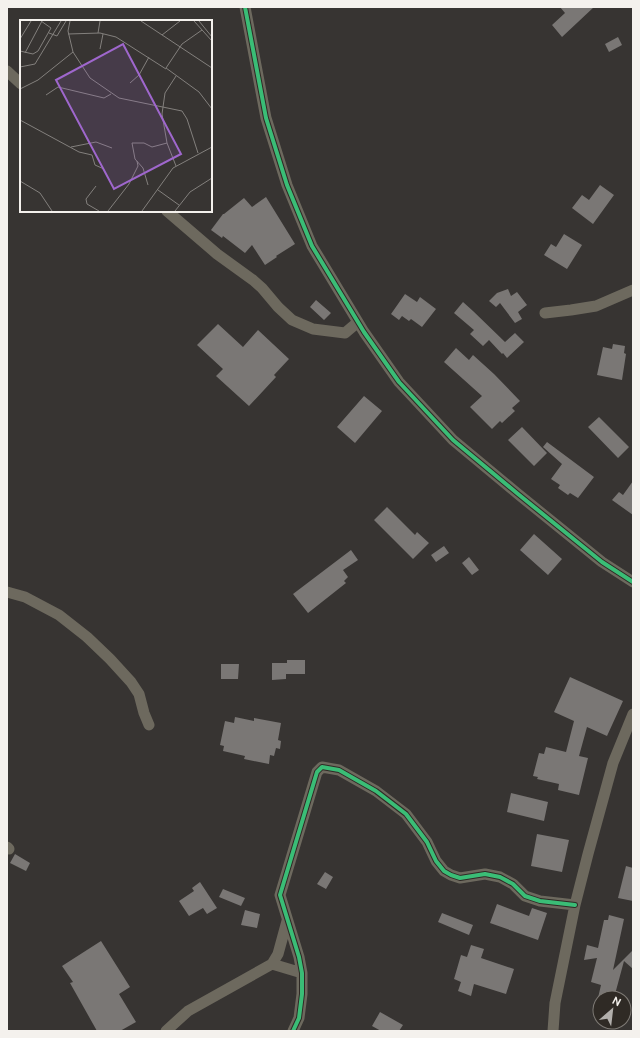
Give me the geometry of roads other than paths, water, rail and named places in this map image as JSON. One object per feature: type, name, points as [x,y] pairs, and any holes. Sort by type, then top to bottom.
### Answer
[{"type":"street","points":[[245,7],[266,118],[287,185],[312,246],[358,322],[399,382],[453,440],[602,562],[633,582]]},
{"type":"street","points":[[7,71],[20,83]]},
{"type":"street","points":[[168,212],[217,254],[253,280],[292,320],[313,329],[345,333],[358,322]]},
{"type":"street","points":[[545,313],[596,306],[633,290]]},
{"type":"street","points":[[7,592],[25,597],[59,615],[87,637],[131,682],[139,694],[144,714],[149,725]]},
{"type":"street","points":[[554,1031],[555,1003],[575,906],[613,763],[633,714]]},
{"type":"street","points":[[293,1031],[299,1018],[302,994],[302,973],[299,957],[280,895],[317,772],[322,767],[339,770],[376,791],[406,814],[427,842],[436,861],[444,871],[451,875],[460,878],[485,874],[500,877],[513,884],[525,896],[540,901],[575,906]]},
{"type":"street","points":[[166,1031],[188,1011],[272,964],[278,954],[288,921]]},
{"type":"street","points":[[272,964],[302,973]]}]
